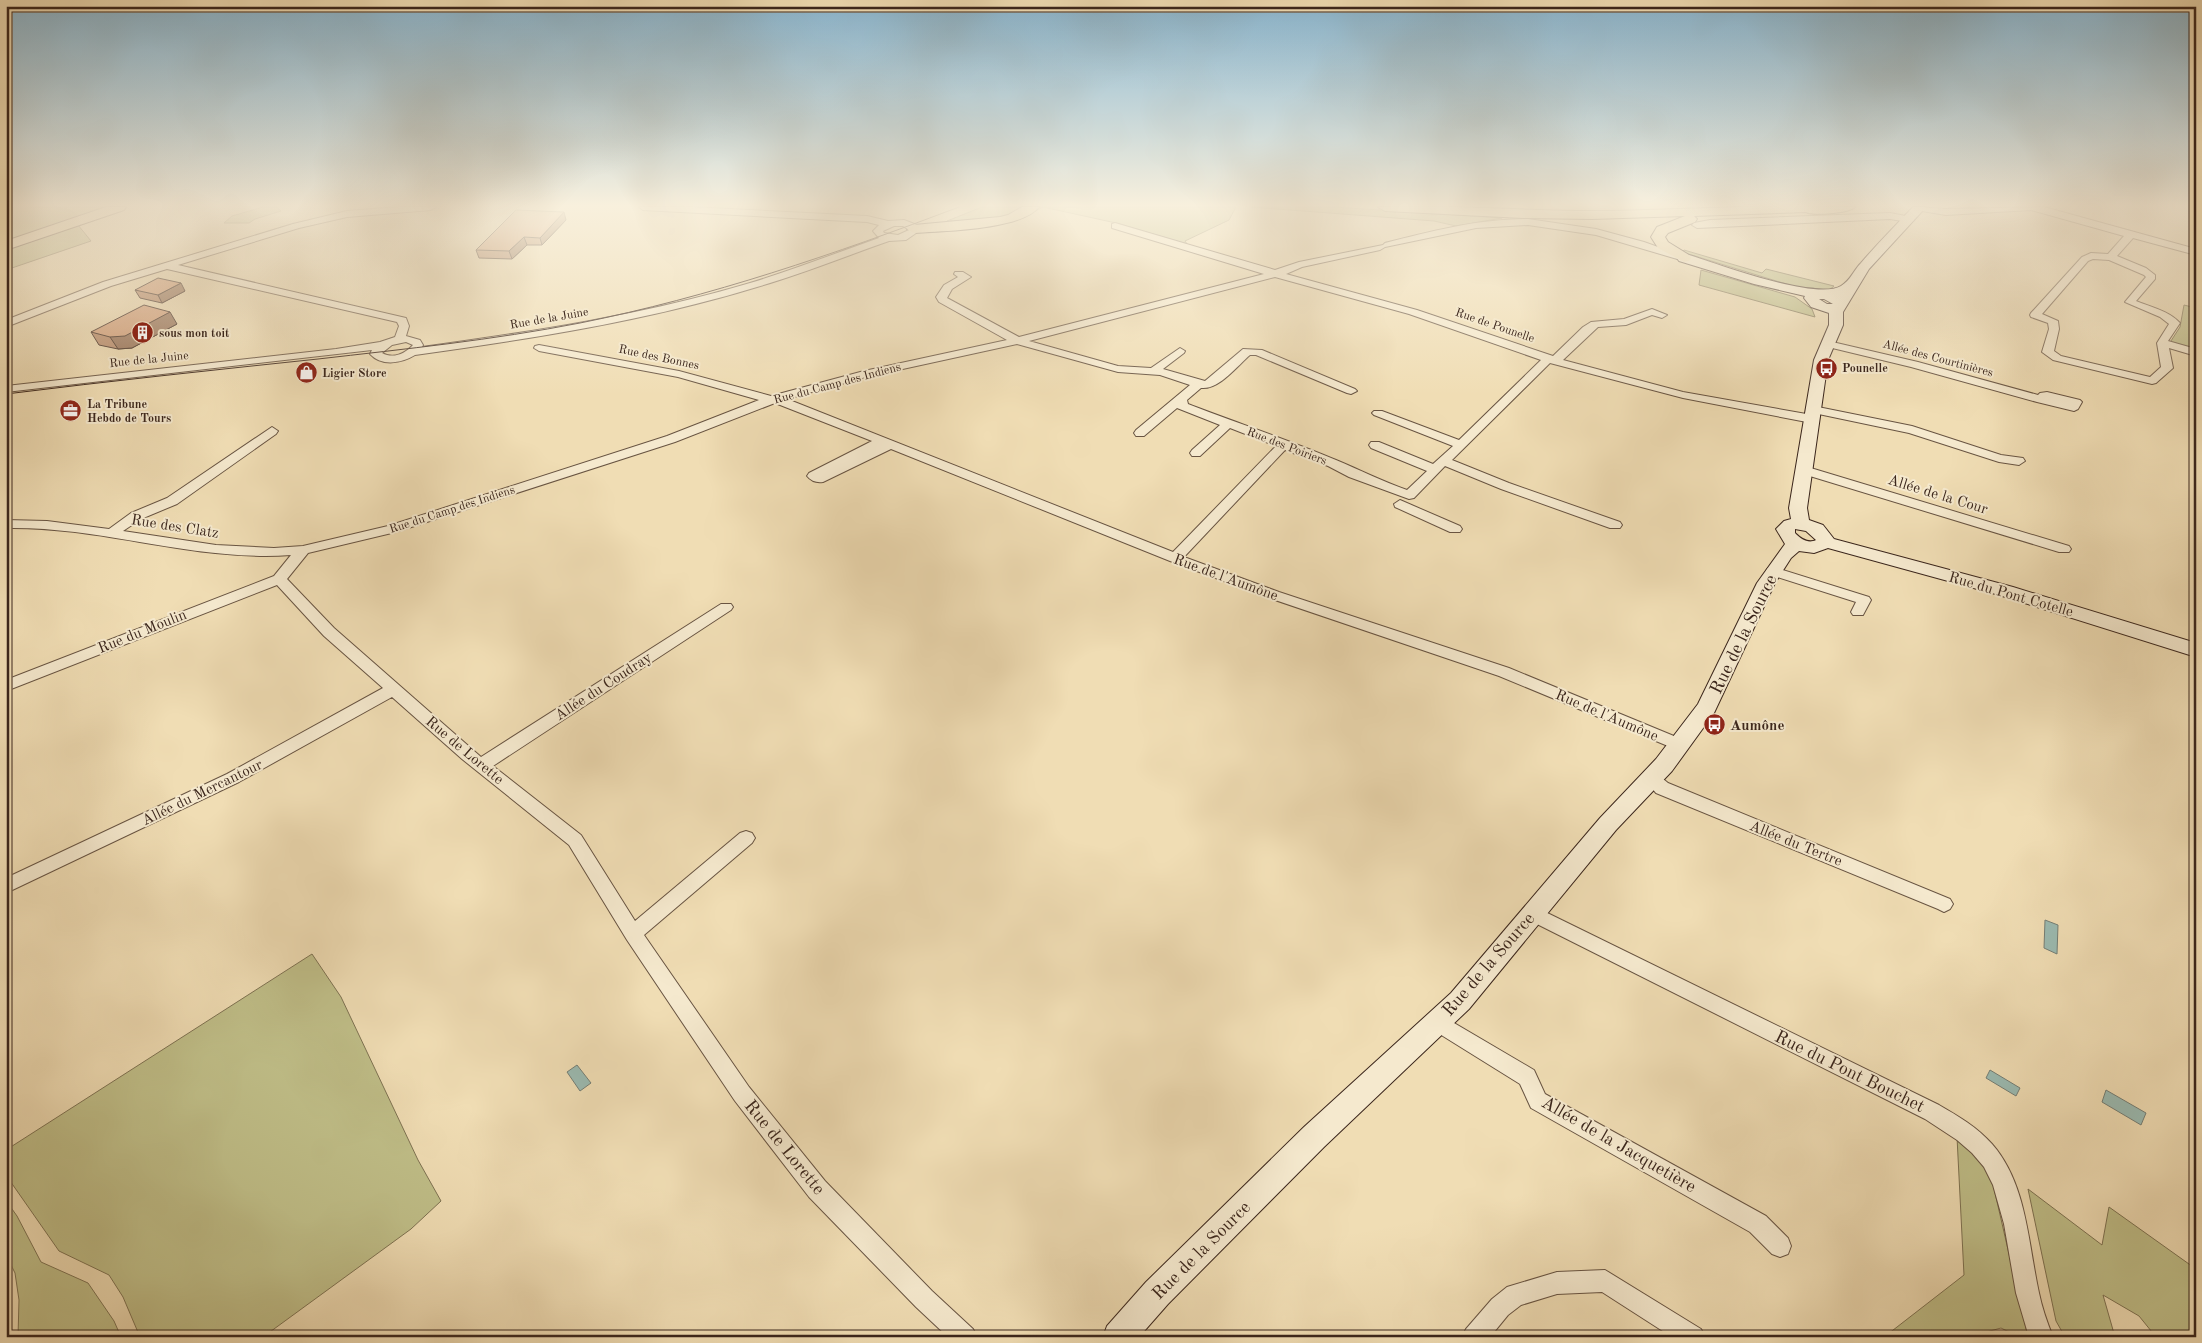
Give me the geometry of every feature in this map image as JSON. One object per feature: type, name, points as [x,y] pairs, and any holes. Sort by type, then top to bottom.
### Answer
[{"type":"main road","name":"Rue du Camp des Indiens","points":[[1724,270],[1818,299],[1837,300],[1840,306]]},
{"type":"main road","points":[[1801,524],[1798,508],[1821,360],[1836,325],[1836,313],[1845,295],[1862,270]]},
{"type":"main road","points":[[1830,338],[1826,313],[1818,299],[1838,292],[1855,282]]},
{"type":"main road","points":[[1801,524],[1819,531],[1826,539],[1825,542],[1814,547],[1796,543],[1787,536],[1785,529],[1790,525],[1801,524]]},
{"type":"main road","name":"Rue du Pont Cotelle","points":[[1825,542],[2006,591],[2196,650]]},
{"type":"main road","name":"Rue de la Source","points":[[1118,1337],[1157,1293],[1300,1150],[1460,1001],[1608,824],[1680,745],[1707,708],[1766,583],[1785,554],[1796,543]]},
{"type":"street","points":[[6,324],[107,284],[154,270]]},
{"type":"street","points":[[182,270],[402,320],[404,326],[400,340]]},
{"type":"street","name":"Rue de la Juine","points":[[6,397],[378,356],[393,359],[414,347],[546,324],[680,296],[770,270]]},
{"type":"street","name":"Rue de la Juine","points":[[6,389],[336,352],[400,340],[414,347],[535,335],[678,305],[754,285],[798,270]]},
{"type":"street","name":"Rue de Pounelle","points":[[1266,270],[1413,312],[1552,359],[1682,395],[1912,430],[1999,458],[2019,461]]},
{"type":"street","name":"Rue du Camp des Indiens","points":[[302,550],[355,539],[428,517],[671,439],[774,400],[864,374],[1018,340],[1286,270]]},
{"type":"street","points":[[2075,270],[2035,315],[2053,321],[2054,329],[2048,352],[2057,358],[2152,381],[2167,368],[2162,343],[2175,322],[2164,315],[2130,302],[2151,277],[2148,272],[2141,270]]},
{"type":"street","points":[[958,274],[966,277],[948,288],[940,297],[1029,345],[1118,369],[1154,371],[1207,385],[1247,351],[1258,352],[1351,391]]},
{"type":"street","points":[[1401,504],[1490,417],[1495,408],[1587,329],[1595,324],[1626,322],[1652,312],[1662,315]]},
{"type":"street","name":"Allée des Courtinières","points":[[1830,338],[1912,364],[2042,400]]},
{"type":"street","points":[[2162,343],[2196,353]]},
{"type":"street","points":[[378,356],[377,350],[384,344]]},
{"type":"street","name":"Rue des Bonnes","points":[[540,348],[679,374],[774,400]]},
{"type":"street","points":[[1154,371],[1180,351]]},
{"type":"street","points":[[1140,433],[1198,384]]},
{"type":"street","name":"Rue des Poiriers","points":[[1181,399],[1182,406],[1191,410],[1332,463],[1401,504],[1455,529]]},
{"type":"street","name":"Rue de l'Aumône","points":[[774,400],[1274,595],[1504,672],[1680,745]]},
{"type":"street","points":[[1378,413],[1462,445]]},
{"type":"street","points":[[1196,453],[1228,424]]},
{"type":"street","points":[[112,533],[136,516],[172,501],[272,431]]},
{"type":"street","points":[[888,443],[819,479],[813,476],[888,443]]},
{"type":"street","points":[[1175,558],[1284,444]]},
{"type":"street","points":[[1375,445],[1505,486],[1615,525]]},
{"type":"street","name":"Allée de la Cour","points":[[1804,470],[2064,549]]},
{"type":"street","name":"Rue des Clatz","points":[[6,524],[33,524],[112,533],[239,552],[302,550]]},
{"type":"street","points":[[279,579],[302,550]]},
{"type":"street","points":[[1773,571],[1864,600],[1858,612]]},
{"type":"street","name":"Rue du Moulin","points":[[6,686],[279,579]]},
{"type":"street","name":"Rue de Lorette","points":[[279,579],[329,632],[481,766],[575,840],[633,934],[742,1094],[817,1189],[924,1299],[965,1337]]},
{"type":"street","name":"Allée du Coudray","points":[[481,766],[726,607]]},
{"type":"street","name":"Allée du Mercantour","points":[[6,886],[233,778],[394,689]]},
{"type":"street","name":"Allée du Tertre","points":[[1651,778],[1662,788],[1944,904]]},
{"type":"street","points":[[633,934],[746,838]]},
{"type":"street","name":"Rue du Pont Bouchet","points":[[1533,914],[1932,1112],[1968,1136],[1991,1159],[2006,1191],[2029,1302],[2041,1337]]},
{"type":"street","name":"Allée de la Jacquetière","points":[[1437,1022],[1527,1077],[1538,1101],[1758,1224],[1780,1246]]},
{"type":"street","points":[[1474,1337],[1500,1307],[1515,1295],[1557,1283],[1605,1281],[1693,1337]]},
{"type":"shaded area","points":[[1701,270],[1795,297],[1812,309],[1815,317],[1699,285]]},
{"type":"shaded area","points":[[1739,270],[1751,270],[1762,273],[1769,270],[1834,286],[1828,291],[1799,288]]},
{"type":"shaded area","points":[[2184,305],[2196,308],[2196,352],[2169,344],[2180,327]]},
{"type":"shaded area","points":[[312,954],[341,997],[418,1160],[441,1201],[411,1229],[263,1337],[140,1337],[123,1297],[109,1275],[59,1251],[8,1178],[6,1150]]},
{"type":"shaded area","points":[[1957,1137],[1990,1171],[2028,1337],[2019,1337],[2001,1328],[1968,1337],[1887,1337],[1888,1334],[1964,1275]]},
{"type":"shaded area","points":[[2028,1189],[2102,1245],[2109,1207],[2196,1269],[2196,1337],[2156,1337],[2139,1316],[2103,1295],[2115,1337],[2065,1337],[2056,1321]]},
{"type":"shaded area","points":[[7,1202],[17,1216],[41,1262],[88,1283],[114,1321],[121,1337],[18,1337],[19,1300],[15,1273],[6,1255]]},
{"type":"water","points":[[2045,920],[2058,925],[2057,954],[2044,948]]},
{"type":"water","points":[[577,1065],[591,1083],[580,1091],[567,1072]]},
{"type":"water","points":[[1990,1070],[2020,1088],[2016,1096],[1986,1078]]},
{"type":"water","points":[[2106,1090],[2146,1113],[2141,1125],[2102,1102]]},
{"type":"building","points":[[158,278],[181,283],[158,295],[135,290]]},
{"type":"building","points":[[144,305],[170,312],[125,336],[110,337],[91,332]]},
{"type":"tram line","points":[[6,394],[416,348],[515,334],[580,323],[677,301],[782,270]]},
{"type":"place","name":"sous mon toit","points":[[143,333]]},
{"type":"place","name":"Pounelle","points":[[1826,368]]},
{"type":"place","name":"Ligier Store","points":[[306,373]]},
{"type":"place","name":"La Tribune Hebdo de Tours","points":[[71,411]]},
{"type":"place","name":"Aumône","points":[[1714,725]]}]
